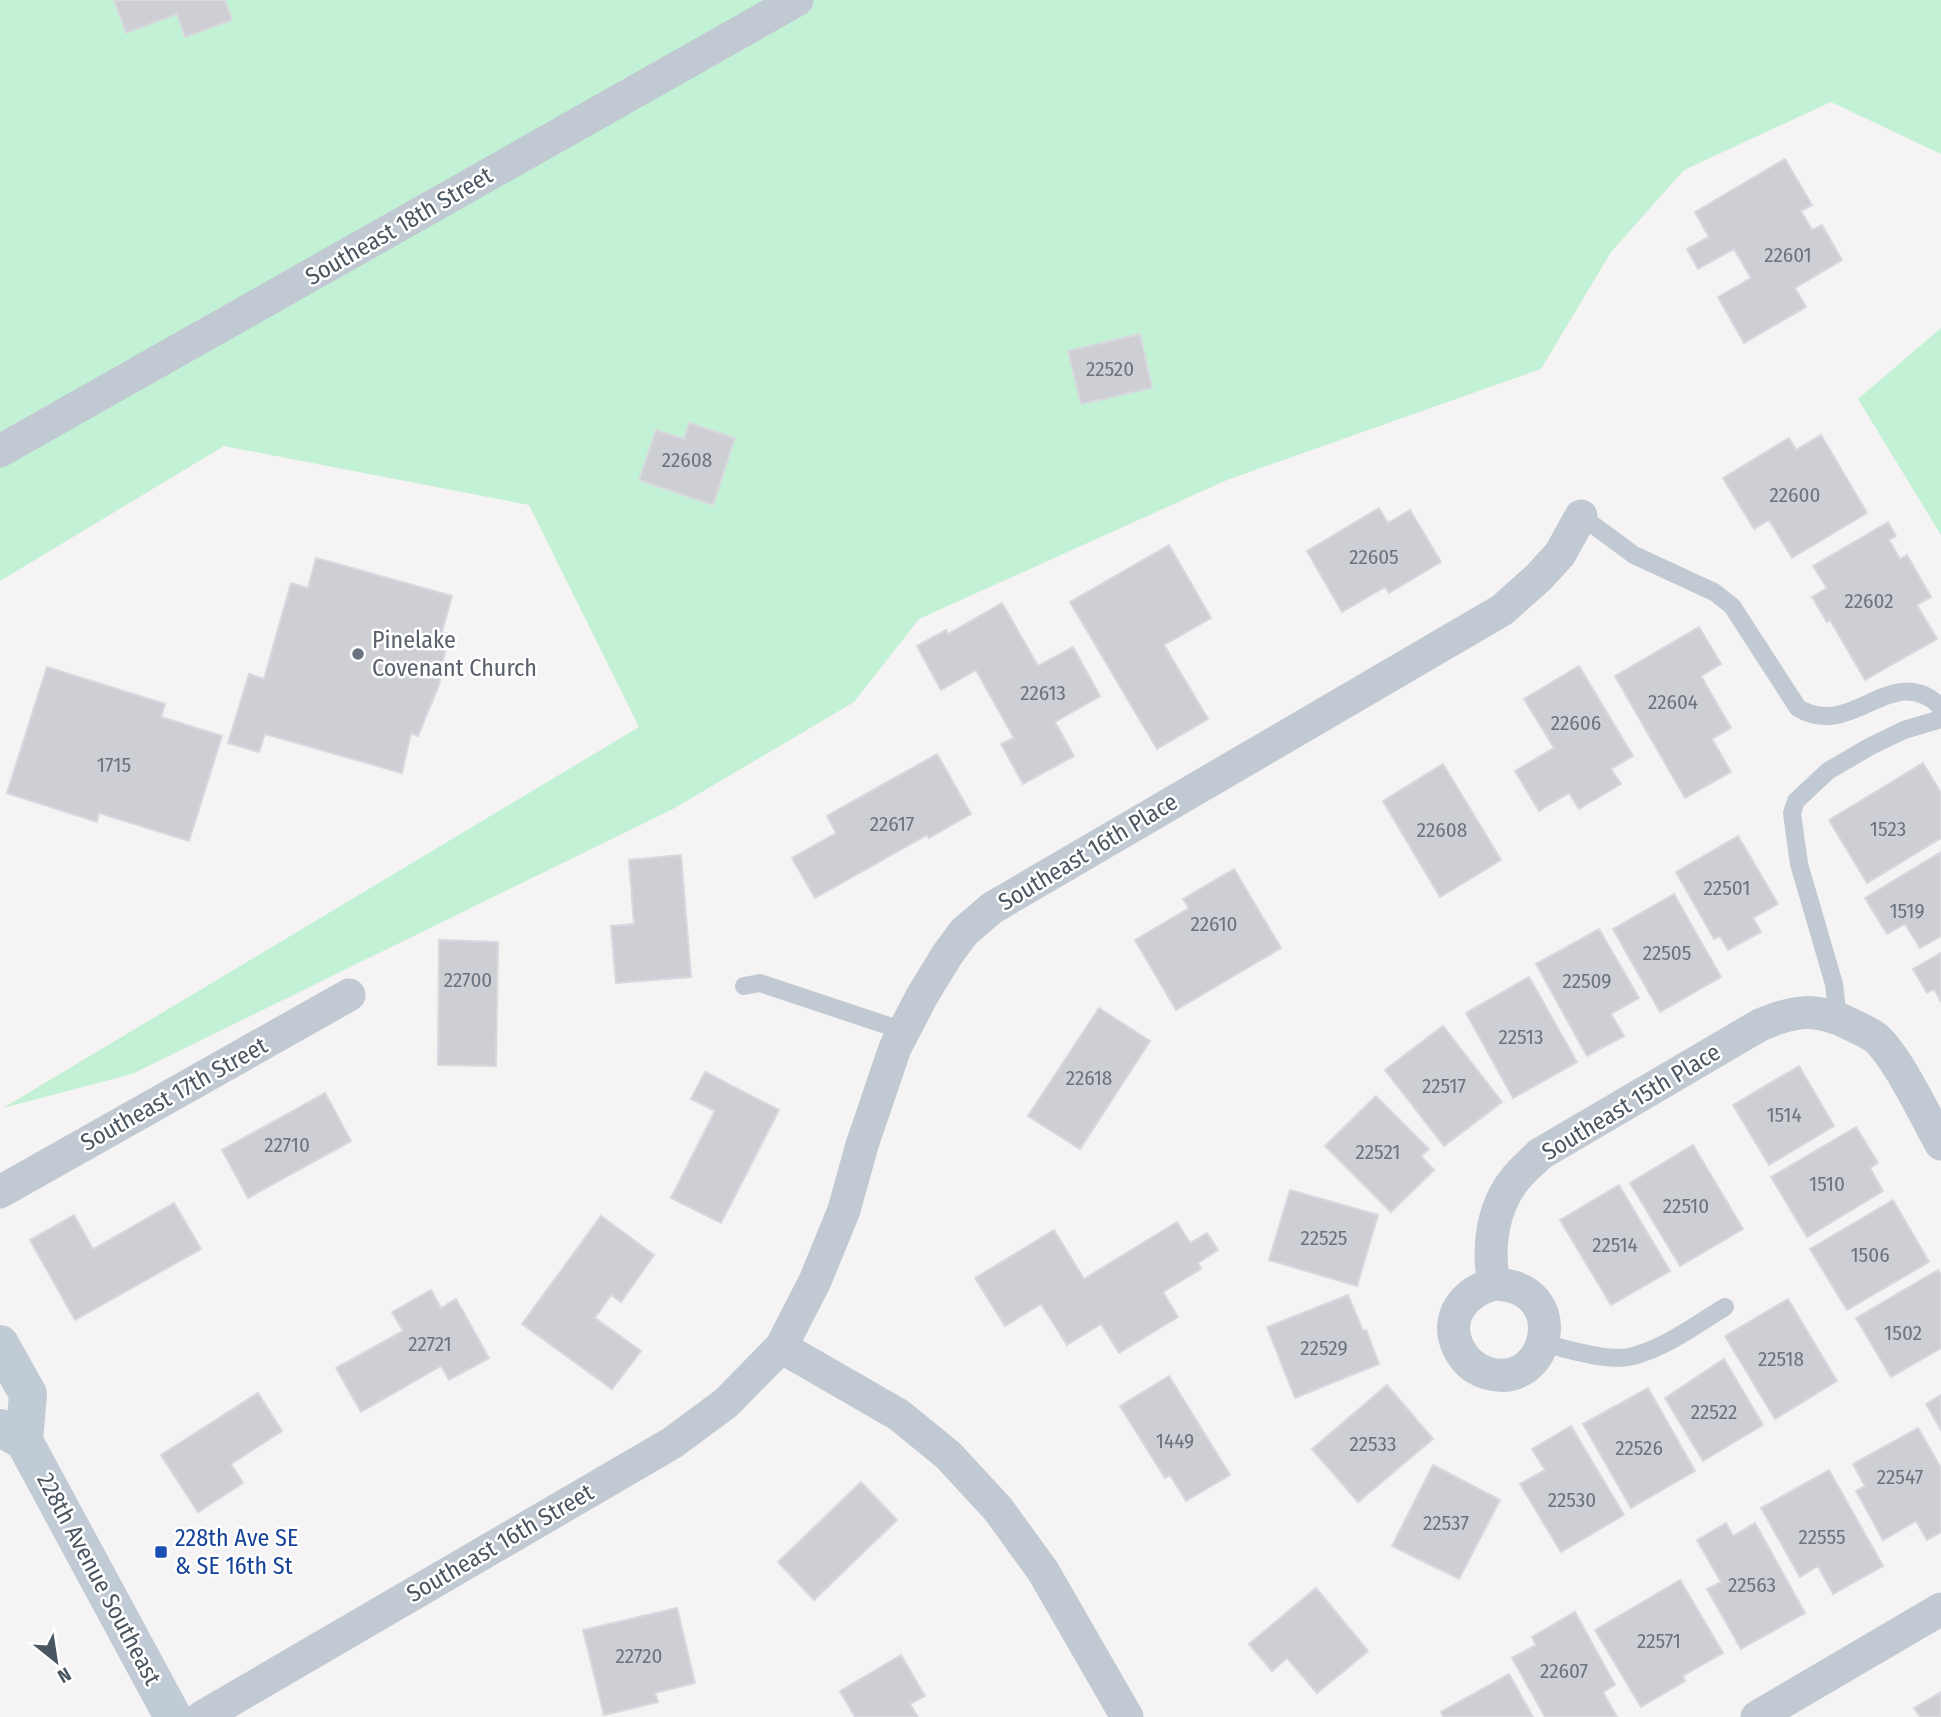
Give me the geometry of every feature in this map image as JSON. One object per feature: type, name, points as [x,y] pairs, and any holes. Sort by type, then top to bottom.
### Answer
[{"type":"main road","name":"228th Avenue Southeast","points":[[0,1344],[28,1394],[12,1435],[173,1717]]},
{"type":"street","name":"Southeast 18th Street","points":[[0,451],[797,0]]},
{"type":"street","name":"Southeast 16th Place","points":[[781,1346],[815,1281],[844,1210],[862,1145],[895,1048],[922,996],[964,932],[992,908],[1502,610],[1538,579],[1560,554],[1581,516]]},
{"type":"street","name":"Southeast 17th Street","points":[[0,1192],[349,995]]},
{"type":"street","name":"Southeast 15th Place","points":[[1494,1284],[1489,1258],[1497,1212],[1515,1179],[1540,1154],[1760,1025],[1786,1014],[1826,1015]]},
{"type":"street","points":[[1826,1015],[1875,1037],[1893,1059],[1941,1144]]},
{"type":"street","points":[[1494,1284],[1510,1284],[1525,1290],[1536,1301],[1544,1316],[1546,1331],[1534,1361],[1521,1370],[1506,1375],[1489,1374],[1475,1369],[1463,1358],[1456,1343],[1454,1328],[1457,1312],[1466,1298],[1478,1288],[1494,1284]]},
{"type":"street","points":[[781,1346],[899,1415],[948,1455],[999,1509],[1043,1570],[1127,1717]]},
{"type":"street","name":"Southeast 16th Street","points":[[201,1717],[672,1443],[726,1403],[781,1346]]},
{"type":"street","points":[[1757,1717],[1941,1609]]},
{"type":"lane","points":[[1581,516],[1634,555],[1714,592],[1731,606],[1798,708],[1808,714],[1840,716],[1898,691],[1916,691],[1941,707]]},
{"type":"lane","points":[[1826,1015],[1834,984],[1799,864],[1792,813],[1796,802],[1809,786],[1828,771],[1869,747],[1904,730],[1941,719]]},
{"type":"lane","points":[[744,986],[760,983],[904,1031]]},
{"type":"lane","points":[[1543,1343],[1583,1354],[1626,1357],[1664,1345],[1725,1307]]},
{"type":"green space","points":[[0,0],[1941,0],[1941,154],[1831,102],[1684,170],[1611,252],[1541,369],[1227,480],[919,619],[854,702],[673,809],[132,1074],[3,1108],[639,727],[529,505],[224,446],[0,581]]},
{"type":"green space","points":[[1941,328],[1941,535],[1858,399]]},
{"type":"building","points":[[114,0],[225,0],[232,20],[185,37],[177,14],[126,33]]},
{"type":"building","points":[[1785,159],[1812,205],[1801,211],[1812,230],[1822,225],[1842,260],[1795,288],[1806,307],[1744,343],[1718,297],[1751,278],[1734,249],[1698,269],[1687,249],[1709,237],[1695,212]]},
{"type":"building","points":[[1140,334],[1152,388],[1081,404],[1068,351]]},
{"type":"building","points":[[689,423],[735,438],[713,505],[639,480],[656,430],[684,439]]},
{"type":"building","points":[[1821,435],[1867,513],[1792,558],[1769,520],[1754,529],[1723,478],[1789,438],[1796,450]]},
{"type":"building","points":[[1379,508],[1388,523],[1410,510],[1441,562],[1389,593],[1385,587],[1342,612],[1307,551]]},
{"type":"building","points":[[1888,522],[1896,536],[1889,540],[1900,559],[1907,555],[1931,597],[1917,605],[1937,639],[1865,680],[1830,620],[1827,622],[1812,597],[1827,588],[1813,566]]},
{"type":"building","points":[[1169,545],[1211,618],[1164,645],[1208,719],[1157,749],[1070,602]]},
{"type":"building","name":"Pinelake Covenant Church","points":[[316,558],[452,596],[442,632],[448,634],[439,685],[418,736],[411,733],[402,773],[265,734],[259,752],[228,743],[249,674],[264,679],[291,583],[308,588]]},
{"type":"building","points":[[1002,603],[1038,666],[1073,647],[1100,696],[1055,722],[1074,756],[1023,784],[1001,744],[1014,738],[976,670],[941,690],[917,646],[946,630],[948,634]]},
{"type":"building","points":[[1699,627],[1721,664],[1701,676],[1731,728],[1712,739],[1731,772],[1685,798],[1615,676]]},
{"type":"building","points":[[1579,666],[1633,756],[1611,769],[1621,784],[1579,809],[1569,793],[1539,811],[1515,771],[1554,748],[1524,699]]},
{"type":"building","points":[[47,667],[165,704],[161,717],[222,736],[189,841],[99,813],[97,822],[7,793]]},
{"type":"building","points":[[937,754],[971,814],[929,838],[927,835],[815,898],[792,858],[836,833],[827,816]]},
{"type":"building","points":[[1923,763],[1941,793],[1941,838],[1867,883],[1829,820]]},
{"type":"building","points":[[1443,764],[1501,860],[1440,897],[1383,801]]},
{"type":"building","points":[[1738,836],[1778,904],[1753,918],[1761,932],[1728,950],[1720,936],[1714,939],[1676,872]]},
{"type":"building","points":[[1941,852],[1941,936],[1920,948],[1905,924],[1887,934],[1865,898]]},
{"type":"building","points":[[681,855],[691,977],[616,983],[611,926],[634,924],[629,860]]},
{"type":"building","points":[[1234,869],[1281,948],[1176,1010],[1135,940],[1189,908],[1183,899]]},
{"type":"building","points":[[1674,894],[1721,977],[1660,1012],[1613,929]]},
{"type":"building","points":[[1599,929],[1639,998],[1611,1014],[1624,1036],[1587,1056],[1536,964]]},
{"type":"building","points":[[439,940],[498,942],[496,1066],[438,1065]]},
{"type":"building","points":[[1941,953],[1941,1002],[1934,989],[1927,993],[1913,969]]},
{"type":"building","points":[[1529,977],[1577,1062],[1513,1098],[1466,1013]]},
{"type":"building","points":[[1099,1008],[1150,1041],[1080,1149],[1028,1116]]},
{"type":"building","points":[[1443,1026],[1502,1102],[1444,1146],[1385,1070]]},
{"type":"building","points":[[1799,1066],[1834,1126],[1769,1165],[1733,1105]]},
{"type":"building","points":[[705,1072],[779,1110],[721,1223],[671,1198],[715,1111],[691,1099]]},
{"type":"building","points":[[325,1093],[351,1141],[248,1198],[222,1150]]},
{"type":"building","points":[[1376,1096],[1429,1149],[1421,1156],[1434,1170],[1391,1212],[1325,1146]]},
{"type":"building","points":[[1856,1127],[1878,1163],[1870,1168],[1883,1191],[1807,1237],[1771,1177]]},
{"type":"building","points":[[1693,1145],[1743,1229],[1680,1266],[1630,1183]]},
{"type":"building","points":[[1619,1185],[1670,1271],[1611,1305],[1560,1220]]},
{"type":"building","points":[[1290,1190],[1378,1215],[1357,1286],[1269,1260]]},
{"type":"building","points":[[1893,1200],[1929,1262],[1847,1310],[1810,1249]]},
{"type":"building","points":[[174,1203],[201,1249],[75,1320],[30,1240],[74,1215],[93,1249]]},
{"type":"building","points":[[601,1216],[654,1255],[621,1302],[611,1295],[595,1318],[641,1351],[612,1389],[522,1324]]},
{"type":"building","points":[[1177,1222],[1190,1243],[1207,1233],[1218,1250],[1198,1263],[1201,1269],[1163,1292],[1178,1317],[1119,1353],[1101,1324],[1067,1345],[1041,1304],[1005,1326],[975,1278],[1054,1230],[1084,1279]]},
{"type":"building","points":[[1938,1270],[1941,1275],[1941,1348],[1891,1377],[1856,1318]]},
{"type":"building","points":[[431,1290],[441,1308],[456,1299],[489,1358],[449,1380],[441,1366],[361,1412],[336,1368],[403,1331],[392,1312]]},
{"type":"building","points":[[1348,1295],[1379,1364],[1295,1398],[1267,1327]]},
{"type":"building","points":[[1788,1299],[1837,1381],[1775,1419],[1725,1336]]},
{"type":"building","points":[[1724,1359],[1763,1425],[1703,1461],[1665,1398]]},
{"type":"building","points":[[1169,1376],[1230,1475],[1186,1501],[1170,1475],[1165,1478],[1120,1406]]},
{"type":"building","points":[[1387,1385],[1433,1439],[1358,1502],[1312,1449]]},
{"type":"building","points":[[1648,1388],[1695,1471],[1631,1508],[1583,1424]]},
{"type":"building","points":[[258,1393],[282,1431],[231,1464],[243,1483],[198,1512],[161,1455]]},
{"type":"building","points":[[1941,1395],[1941,1430],[1926,1404]]},
{"type":"building","points":[[1571,1426],[1624,1515],[1561,1552],[1520,1484],[1545,1470],[1532,1449]]},
{"type":"building","points":[[1918,1428],[1941,1468],[1941,1532],[1927,1540],[1916,1521],[1883,1540],[1856,1491],[1865,1486],[1853,1464]]},
{"type":"building","points":[[1433,1465],[1500,1500],[1459,1579],[1392,1546]]},
{"type":"building","points":[[1829,1470],[1883,1566],[1833,1594],[1818,1566],[1800,1577],[1761,1508]]},
{"type":"building","points":[[861,1482],[897,1520],[814,1600],[778,1562]]},
{"type":"building","points":[[1726,1523],[1733,1536],[1755,1523],[1805,1613],[1741,1649],[1707,1589],[1721,1582],[1697,1540]]},
{"type":"building","points":[[1680,1580],[1723,1653],[1683,1676],[1685,1681],[1641,1707],[1595,1630]]},
{"type":"building","points":[[1316,1588],[1368,1651],[1317,1693],[1287,1658],[1272,1671],[1249,1644]]},
{"type":"building","points":[[677,1608],[695,1683],[655,1693],[658,1702],[604,1715],[583,1630]]},
{"type":"building","points":[[1575,1612],[1615,1685],[1603,1692],[1617,1717],[1545,1717],[1512,1658],[1536,1645],[1532,1637]]},
{"type":"building","points":[[901,1655],[925,1696],[910,1704],[918,1717],[855,1717],[840,1691]]},
{"type":"building","points":[[1509,1674],[1533,1717],[1443,1717],[1441,1712]]},
{"type":"building","points":[[1941,1692],[1941,1717],[1920,1717],[1914,1708]]},
{"type":"place","name":"Pinelake Covenant Church","points":[[358,654]]},
{"type":"place","name":"228th Ave SE & SE 16th St","points":[[161,1552]]}]
